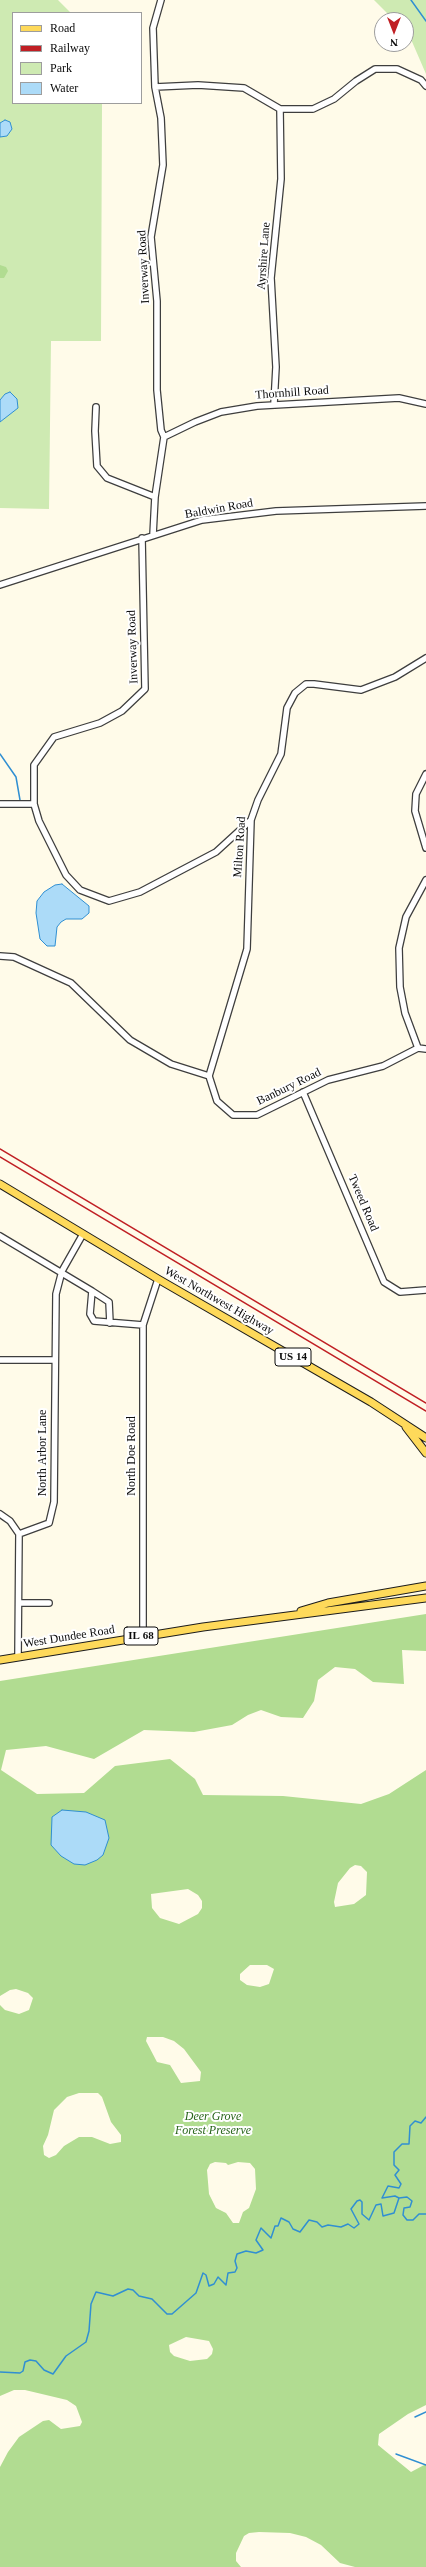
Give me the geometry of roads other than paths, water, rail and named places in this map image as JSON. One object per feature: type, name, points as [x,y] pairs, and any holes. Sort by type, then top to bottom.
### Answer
[{"type":"main road","name":"West Northwest Highway","points":[[0,1184],[158,1279],[402,1422],[426,1438]]},
{"type":"main road","points":[[402,1422],[426,1453]]},
{"type":"main road","name":"West Dundee Road","points":[[283,1616],[328,1603],[426,1586]]},
{"type":"main road","name":"West Dundee Road","points":[[0,1660],[142,1636],[426,1598]]},
{"type":"street","name":"Inverway Road","points":[[153,534],[155,497],[164,437],[161,430],[157,390],[157,301],[151,237],[163,165],[161,118],[155,87],[152,28],[160,0]]},
{"type":"street","points":[[155,87],[198,85],[244,88],[280,109],[313,110],[334,99],[374,69],[397,69],[421,80],[426,86]]},
{"type":"street","name":"Ayrshire Lane","points":[[274,404],[276,367],[271,278],[281,179],[280,109]]},
{"type":"street","name":"Thornhill Road","points":[[164,437],[195,422],[221,412],[274,404],[399,398],[426,404]]},
{"type":"street","points":[[96,407],[95,431],[97,466],[107,478],[155,497]]},
{"type":"street","name":"Baldwin Road","points":[[0,585],[153,534],[202,520],[256,513],[426,506]]},
{"type":"street","name":"Inverway Road","points":[[142,538],[145,690],[122,711],[100,723],[54,737],[34,765],[34,804],[44,834],[66,875],[80,890],[109,901],[140,892],[216,852],[251,820]]},
{"type":"street","name":"Milton Road","points":[[209,1076],[247,950],[251,820],[258,800],[281,754],[287,708],[295,693],[306,684],[361,690],[395,677],[426,658]]},
{"type":"street","points":[[426,774],[418,787],[415,811],[426,848]]},
{"type":"street","points":[[0,804],[34,804]]},
{"type":"street","points":[[426,880],[406,917],[399,948],[400,983],[405,1013],[418,1048],[426,1049]]},
{"type":"street","points":[[0,956],[14,957],[72,982],[130,1040],[170,1064],[209,1076]]},
{"type":"street","name":"Banbury Road","points":[[209,1076],[217,1101],[232,1115],[257,1115],[328,1080],[383,1066],[418,1048]]},
{"type":"street","name":"Tweed Road","points":[[303,1092],[384,1282],[400,1292],[426,1290]]},
{"type":"street","name":"North Arbor Lane","points":[[19,1534],[49,1523],[52,1511],[56,1294],[62,1272],[83,1234]]},
{"type":"street","points":[[0,1236],[62,1272],[109,1302],[110,1323]]},
{"type":"street","name":"North Doe Road","points":[[142,1636],[143,1325],[158,1279]]},
{"type":"street","points":[[92,1291],[90,1314],[94,1321],[143,1325]]},
{"type":"street","points":[[0,1360],[54,1360]]},
{"type":"street","points":[[0,1514],[10,1521],[19,1534],[20,1603],[18,1656]]},
{"type":"street","points":[[20,1603],[49,1603]]},
{"type":"water","points":[[5,120],[10,122],[12,129],[7,136],[0,137],[0,123]]},
{"type":"water","points":[[10,392],[17,399],[18,408],[0,422],[0,400],[5,394]]},
{"type":"water","points":[[62,884],[89,906],[89,913],[82,919],[66,919],[61,922],[57,927],[55,946],[47,946],[40,939],[36,913],[37,901],[44,892],[55,885]]},
{"type":"water","points":[[62,1810],[86,1812],[105,1820],[109,1838],[103,1855],[97,1860],[85,1865],[74,1864],[61,1856],[51,1845],[52,1817]]},
{"type":"waterway","points":[[411,0],[426,21]]},
{"type":"waterway","points":[[0,754],[16,777],[20,800]]},
{"type":"waterway","points":[[426,2117],[421,2123],[415,2121],[410,2126],[409,2144],[402,2144],[394,2152],[394,2165],[399,2170],[395,2175],[401,2184],[399,2188],[388,2186],[382,2198],[395,2196],[399,2198],[407,2197],[412,2201],[410,2207],[404,2208],[403,2215],[407,2220],[413,2220],[419,2214],[426,2214]]},
{"type":"waterway","points":[[0,2372],[20,2373],[23,2371],[25,2362],[30,2360],[36,2361],[44,2370],[53,2374],[66,2356],[86,2342],[89,2331],[91,2304],[96,2292],[113,2296],[128,2289],[133,2290],[139,2296],[152,2299],[167,2314],[172,2314],[196,2293],[203,2273],[206,2275],[209,2286],[214,2284],[218,2277],[226,2285],[228,2273],[235,2272],[237,2268],[235,2261],[237,2254],[246,2251],[256,2253],[263,2250],[256,2240],[261,2228],[271,2238],[275,2226],[278,2226],[281,2218],[289,2222],[293,2229],[300,2232],[309,2220],[317,2222],[322,2227],[328,2225],[341,2227],[348,2224],[354,2228],[359,2224],[351,2209],[357,2201],[360,2200],[362,2202],[362,2214],[369,2220],[376,2205],[381,2204],[383,2216],[394,2213],[399,2198]]},
{"type":"waterway","points":[[415,2417],[426,2412]]},
{"type":"waterway","points":[[396,2454],[426,2465]]},
{"type":"railway","points":[[0,1149],[426,1403]]},
{"type":"railway","points":[[0,1157],[426,1411]]},
{"type":"park label","name":"Deer Grove Forest Preserve","points":[[213,2124]]}]
